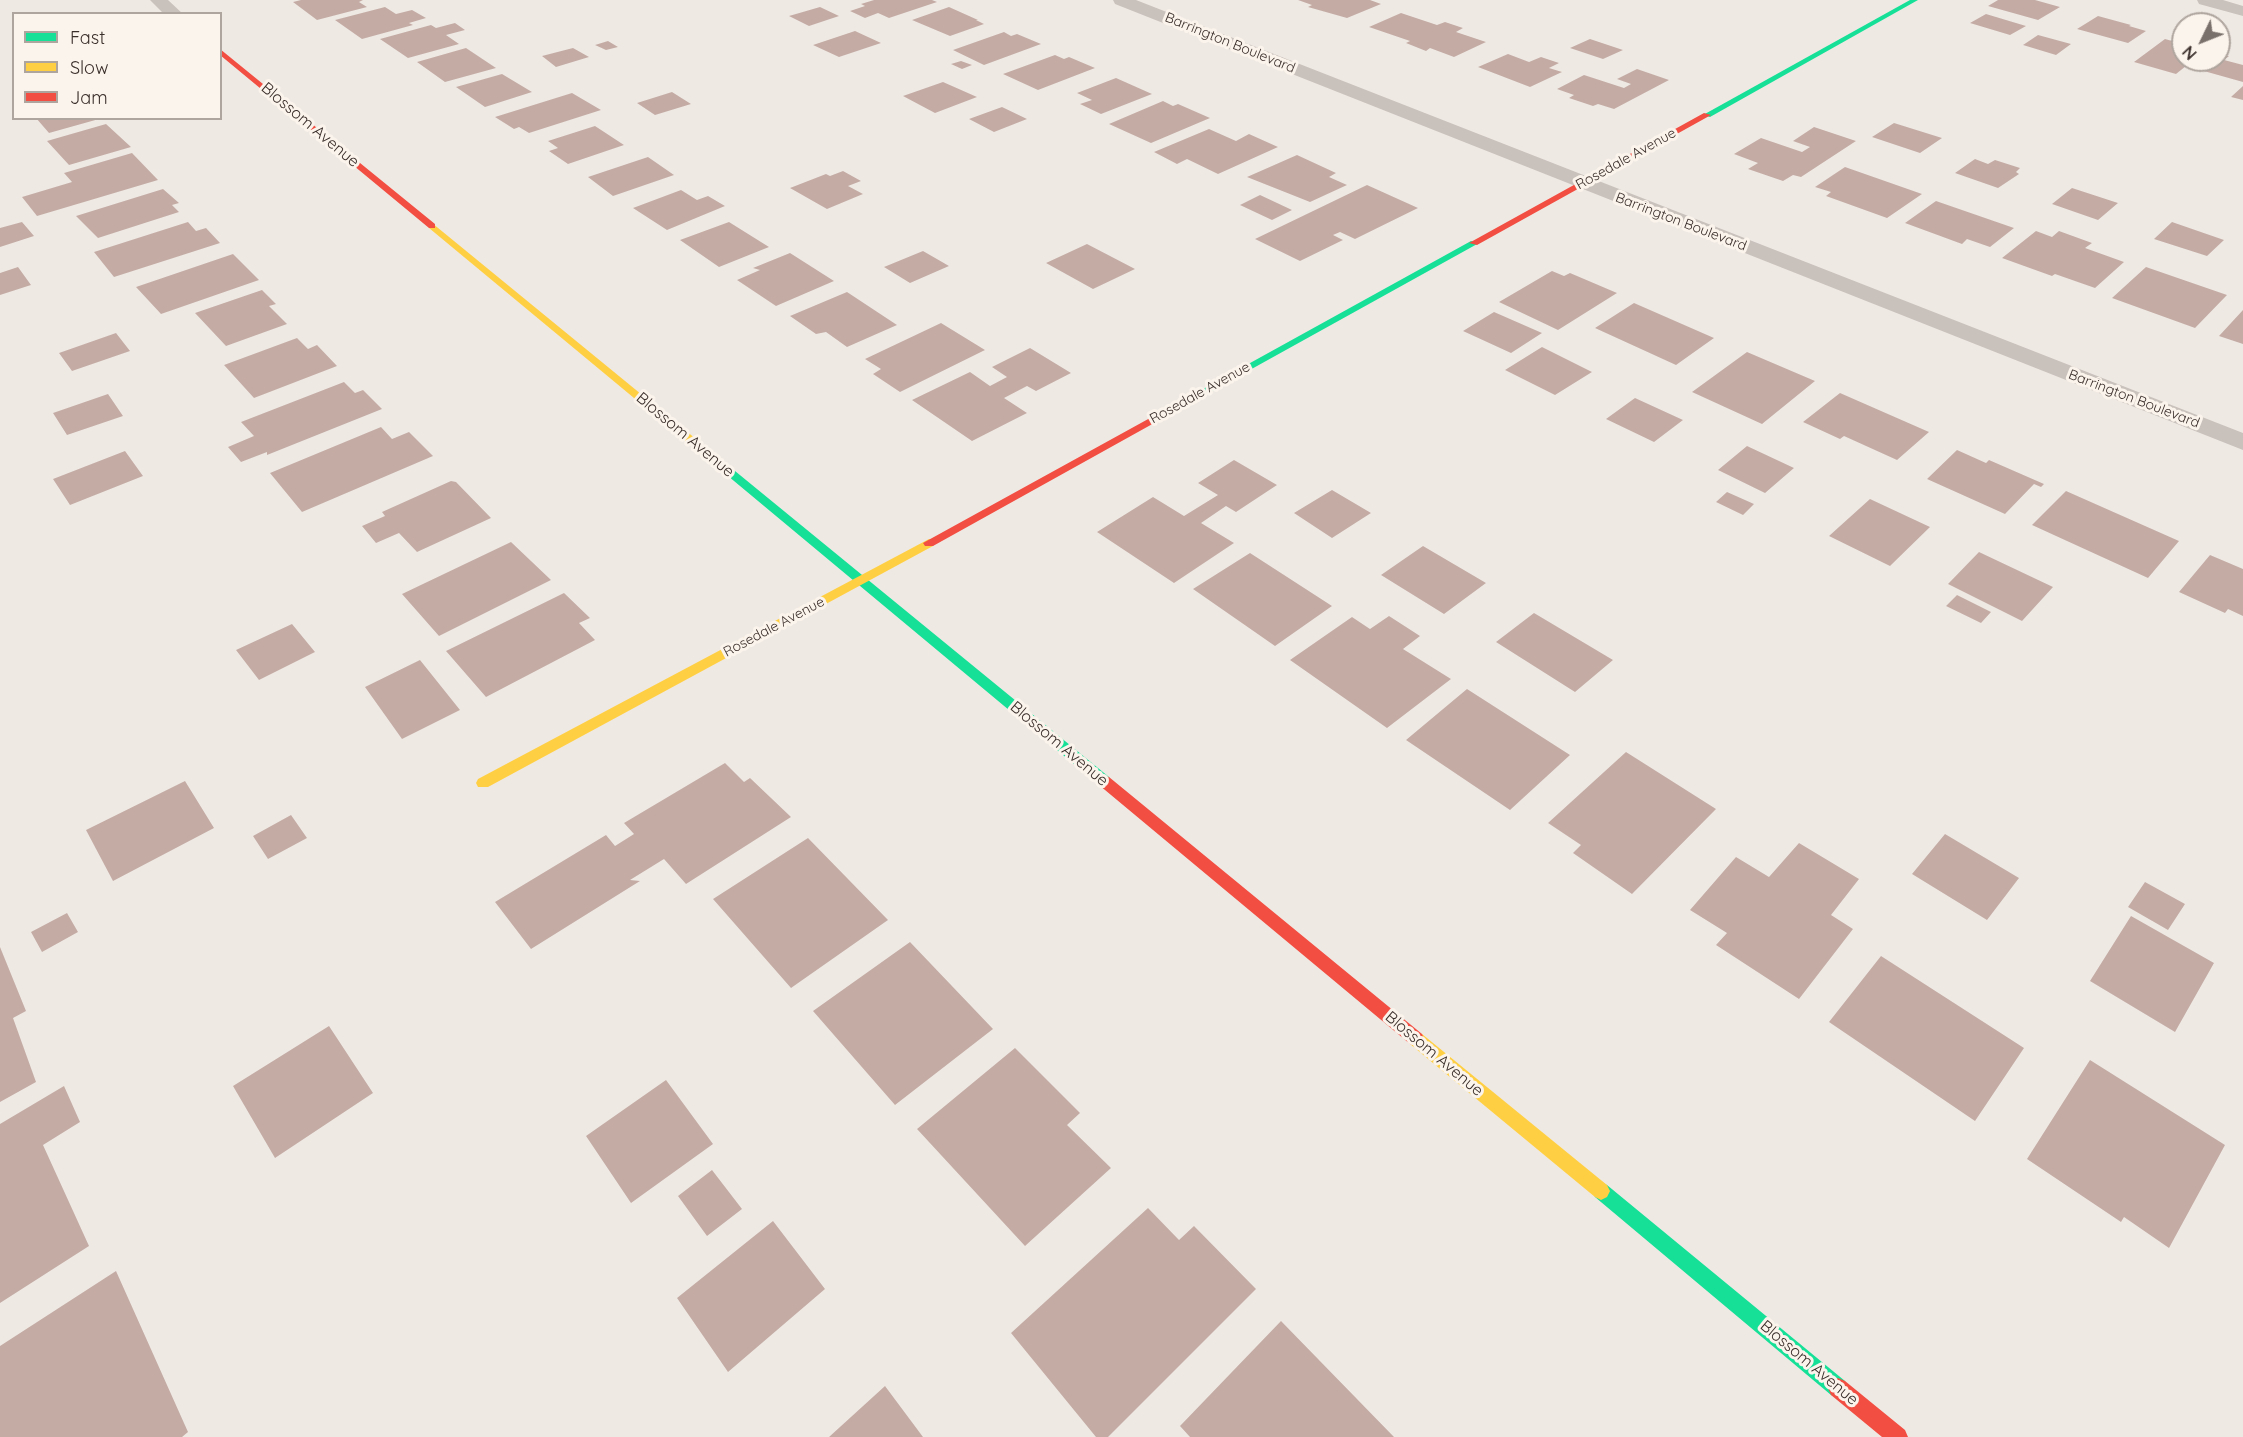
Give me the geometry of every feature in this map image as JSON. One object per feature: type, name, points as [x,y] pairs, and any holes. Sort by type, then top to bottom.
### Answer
[{"type":"street","points":[[158,0],[173,12]]},
{"type":"street","name":"Barrington Boulevard","points":[[1121,0],[2243,442]]},
{"type":"street","name":"Rosedale Avenue","points":[[483,783],[861,580],[1916,0]]},
{"type":"street","points":[[2205,0],[2243,11]]},
{"type":"street","name":"Blossom Avenue","points":[[222,53],[1898,1437]]},
{"type":"building","points":[[363,0],[359,2],[367,7],[317,20],[293,2]]},
{"type":"building","points":[[874,0],[932,0],[937,2],[889,18],[878,13],[865,18],[850,11]]},
{"type":"building","points":[[1298,0],[1370,0],[1381,4],[1347,18],[1308,7],[1312,5]]},
{"type":"building","points":[[1998,0],[2035,0],[2060,7],[2038,20],[1988,6]]},
{"type":"building","points":[[385,7],[396,14],[412,10],[426,18],[409,23],[413,25],[362,39],[335,20]]},
{"type":"building","points":[[820,7],[839,16],[809,26],[789,16]]},
{"type":"building","points":[[949,7],[984,24],[950,36],[912,20]]},
{"type":"building","points":[[1401,13],[1437,25],[1445,22],[1463,28],[1456,32],[1486,42],[1454,57],[1430,48],[1426,51],[1406,43],[1410,41],[1369,27]]},
{"type":"building","points":[[1986,14],[2026,26],[2010,35],[1970,23]]},
{"type":"building","points":[[2098,16],[2146,31],[2128,43],[2077,29]]},
{"type":"building","points":[[455,23],[465,30],[446,35],[459,44],[408,58],[380,39],[431,25],[436,28]]},
{"type":"building","points":[[855,31],[881,43],[839,57],[813,45]]},
{"type":"building","points":[[1004,32],[1011,36],[1017,34],[1041,44],[984,65],[953,50]]},
{"type":"building","points":[[2038,35],[2071,44],[2056,55],[2023,45]]},
{"type":"building","points":[[1590,39],[1623,50],[1603,59],[1570,48]]},
{"type":"building","points":[[2165,39],[2171,41],[2171,72],[2178,72],[2176,74],[2134,62]]},
{"type":"building","points":[[608,41],[618,47],[606,50],[595,45]]},
{"type":"building","points":[[466,48],[496,68],[445,82],[417,62]]},
{"type":"building","points":[[573,48],[589,57],[556,67],[542,56]]},
{"type":"building","points":[[1508,54],[1529,62],[1541,57],[1559,63],[1549,68],[1562,72],[1530,87],[1478,67]]},
{"type":"building","points":[[1055,55],[1064,59],[1069,57],[1095,68],[1038,90],[1003,74]]},
{"type":"building","points":[[961,61],[972,65],[962,69],[951,64]]},
{"type":"building","points":[[2231,62],[2243,65],[2243,82],[2207,72],[2231,72]]},
{"type":"building","points":[[1637,69],[1669,80],[1614,109],[1598,104],[1593,106],[1569,98],[1574,95],[1557,89],[1584,75],[1624,88],[1631,84],[1617,79]]},
{"type":"building","points":[[502,74],[532,92],[485,107],[456,87]]},
{"type":"building","points":[[1116,78],[1152,94],[1101,114],[1080,104],[1092,100],[1077,93]]},
{"type":"building","points":[[943,82],[977,97],[935,113],[903,96]]},
{"type":"building","points":[[2243,86],[2243,100],[2231,97]]},
{"type":"building","points":[[672,92],[691,104],[655,115],[637,103]]},
{"type":"building","points":[[572,93],[601,110],[529,133],[519,127],[514,129],[495,117]]},
{"type":"building","points":[[1163,101],[1173,106],[1178,104],[1210,118],[1151,143],[1109,124]]},
{"type":"building","points":[[1002,107],[1027,119],[994,132],[969,119]]},
{"type":"building","points":[[38,120],[95,120],[49,133]]},
{"type":"building","points":[[1894,123],[1942,138],[1920,153],[1872,137]]},
{"type":"building","points":[[106,124],[131,147],[69,165],[47,141]]},
{"type":"building","points":[[595,126],[624,145],[568,164],[549,151],[558,148],[548,141]]},
{"type":"building","points":[[1814,127],[1856,141],[1801,177],[1793,175],[1783,181],[1748,169],[1758,163],[1734,154],[1761,138],[1802,152],[1810,147],[1793,141]]},
{"type":"building","points":[[1209,129],[1236,141],[1249,134],[1278,147],[1218,174],[1187,159],[1177,164],[1154,152]]},
{"type":"building","points":[[132,153],[158,180],[37,216],[22,197],[72,182],[64,173]]},
{"type":"building","points":[[1297,155],[1336,173],[1329,177],[1347,185],[1310,202],[1247,177]]},
{"type":"building","points":[[648,157],[674,175],[613,196],[588,177]]},
{"type":"building","points":[[1975,159],[1988,164],[1995,160],[2020,168],[2016,172],[2019,174],[1998,188],[1955,173]]},
{"type":"building","points":[[1845,167],[1922,194],[1887,218],[1826,196],[1831,192],[1815,187]]},
{"type":"building","points":[[843,171],[861,181],[848,186],[863,194],[827,209],[790,188],[826,174],[830,176]]},
{"type":"building","points":[[1367,185],[1418,208],[1355,239],[1340,232],[1333,235],[1343,240],[1300,261],[1255,239]]},
{"type":"building","points":[[2072,188],[2118,203],[2098,220],[2052,204]]},
{"type":"building","points":[[163,189],[179,203],[172,205],[179,212],[98,238],[76,216]]},
{"type":"building","points":[[681,190],[697,200],[708,196],[725,206],[667,230],[633,208]]},
{"type":"building","points":[[1260,195],[1292,210],[1272,220],[1240,205]]},
{"type":"building","points":[[1936,201],[2014,228],[1990,247],[1967,239],[1962,244],[1905,223]]},
{"type":"building","points":[[22,222],[34,236],[0,247],[0,228]]},
{"type":"building","points":[[188,222],[196,231],[206,228],[220,243],[114,277],[94,252]]},
{"type":"building","points":[[729,222],[769,247],[719,267],[680,240]]},
{"type":"building","points":[[2172,222],[2224,240],[2207,256],[2154,239]]},
{"type":"building","points":[[2036,231],[2052,237],[2059,231],[2092,243],[2085,248],[2124,262],[2095,288],[2002,258]]},
{"type":"building","points":[[1087,244],[1135,269],[1093,289],[1046,263]]},
{"type":"building","points":[[923,251],[949,266],[910,283],[884,267]]},
{"type":"building","points":[[790,253],[834,281],[776,306],[737,280],[760,270],[753,268]]},
{"type":"building","points":[[233,254],[259,280],[161,314],[136,287]]},
{"type":"building","points":[[18,267],[31,285],[0,295],[0,273]]},
{"type":"building","points":[[2146,267],[2227,295],[2195,328],[2112,298]]},
{"type":"building","points":[[1552,271],[1564,276],[1570,273],[1617,293],[1558,330],[1499,302]]},
{"type":"building","points":[[262,290],[276,304],[269,306],[287,324],[226,346],[195,313]]},
{"type":"building","points":[[847,292],[897,325],[847,347],[826,332],[816,334],[790,316]]},
{"type":"building","points":[[1634,303],[1714,338],[1676,365],[1595,328]]},
{"type":"building","points":[[2243,310],[2243,344],[2219,336]]},
{"type":"building","points":[[1494,312],[1542,333],[1511,353],[1463,331]]},
{"type":"building","points":[[941,323],[985,350],[900,392],[873,374],[881,369],[865,359]]},
{"type":"building","points":[[116,333],[130,351],[72,371],[59,353]]},
{"type":"building","points":[[297,338],[308,349],[317,345],[337,366],[254,398],[224,365]]},
{"type":"building","points":[[1542,347],[1592,372],[1555,395],[1505,370]]},
{"type":"building","points":[[1030,348],[1071,373],[1036,391],[1027,386],[1004,398],[1027,413],[972,441],[912,400],[970,372],[990,386],[1007,377],[992,367]]},
{"type":"building","points":[[1747,352],[1815,381],[1762,424],[1692,392]]},
{"type":"building","points":[[344,382],[355,393],[363,390],[382,409],[267,455],[267,452],[241,462],[228,447],[254,436],[241,422]]},
{"type":"building","points":[[1840,393],[1929,432],[1897,460],[1844,436],[1840,439],[1803,422]]},
{"type":"building","points":[[108,394],[123,416],[67,435],[53,413]]},
{"type":"building","points":[[1635,398],[1683,420],[1654,442],[1606,419]]},
{"type":"building","points":[[381,427],[392,439],[409,432],[433,456],[302,512],[270,473]]},
{"type":"building","points":[[1747,446],[1794,468],[1765,493],[1718,470]]},
{"type":"building","points":[[1957,450],[1986,463],[1989,460],[2044,484],[2041,487],[2034,484],[2005,514],[1927,479]]},
{"type":"building","points":[[125,451],[143,476],[70,505],[53,479]]},
{"type":"building","points":[[1234,460],[1277,485],[1236,512],[1226,506],[1201,523],[1234,543],[1174,583],[1097,532],[1153,497],[1184,516],[1218,495],[1198,483]]},
{"type":"building","points":[[451,481],[456,482],[491,518],[417,552],[399,533],[376,543],[362,526],[385,516],[382,512]]},
{"type":"building","points":[[1332,490],[1371,513],[1332,538],[1294,513]]},
{"type":"building","points":[[2066,491],[2179,541],[2148,578],[2032,525]]},
{"type":"building","points":[[1727,492],[1754,504],[1743,515],[1716,502]]},
{"type":"building","points":[[1870,499],[1930,527],[1890,566],[1829,536]]},
{"type":"building","points":[[511,542],[551,580],[439,636],[402,594]]},
{"type":"building","points":[[1423,546],[1486,583],[1444,614],[1381,575]]},
{"type":"building","points":[[1979,552],[2053,587],[2022,621],[1948,584]]},
{"type":"building","points":[[1250,553],[1332,606],[1275,646],[1193,589]]},
{"type":"building","points":[[2210,555],[2243,569],[2243,616],[2228,609],[2225,613],[2179,592]]},
{"type":"building","points":[[564,593],[590,618],[579,623],[595,640],[486,697],[446,651]]},
{"type":"building","points":[[1957,595],[1991,612],[1981,623],[1946,606]]},
{"type":"building","points":[[1534,613],[1613,660],[1575,692],[1496,642]]},
{"type":"building","points":[[1389,616],[1420,636],[1403,649],[1451,679],[1387,728],[1290,660],[1352,617],[1370,629]]},
{"type":"building","points":[[292,624],[315,652],[259,680],[236,650]]},
{"type":"building","points":[[420,660],[460,710],[402,739],[365,687]]},
{"type":"building","points":[[1467,689],[1570,755],[1510,810],[1406,740]]},
{"type":"building","points":[[1626,752],[1716,809],[1632,894],[1573,853],[1581,845],[1548,823]]},
{"type":"building","points":[[725,763],[744,782],[750,778],[791,817],[686,884],[664,859],[630,880],[640,881],[531,949],[495,902],[606,835],[615,846],[634,834],[624,823]]},
{"type":"building","points":[[185,781],[214,828],[113,881],[86,830]]},
{"type":"building","points":[[291,815],[307,838],[268,859],[253,836]]},
{"type":"building","points":[[1945,834],[2019,878],[1987,920],[1912,874]]},
{"type":"building","points":[[808,838],[888,920],[791,988],[713,899]]},
{"type":"building","points":[[1799,843],[1859,879],[1831,915],[1853,929],[1799,999],[1716,945],[1727,933],[1690,910],[1736,857],[1769,877]]},
{"type":"building","points":[[2145,882],[2185,904],[2168,930],[2128,907]]},
{"type":"building","points":[[67,913],[78,932],[42,952],[31,932]]},
{"type":"building","points":[[2131,916],[2214,963],[2175,1032],[2090,981]]},
{"type":"building","points":[[910,942],[993,1029],[895,1105],[813,1011]]},
{"type":"building","points":[[0,947],[26,1011],[13,1018],[36,1082],[0,1102]]},
{"type":"building","points":[[1881,956],[2024,1048],[1975,1121],[1829,1022]]},
{"type":"building","points":[[329,1026],[373,1093],[275,1158],[233,1086]]},
{"type":"building","points":[[1015,1048],[1080,1113],[1067,1125],[1111,1168],[1025,1246],[917,1129]]},
{"type":"building","points":[[2090,1060],[2225,1145],[2169,1248],[2124,1217],[2121,1222],[2027,1159]]},
{"type":"building","points":[[666,1080],[713,1144],[631,1203],[586,1136]]},
{"type":"building","points":[[64,1086],[80,1122],[43,1145],[89,1246],[0,1303],[0,1124]]},
{"type":"building","points":[[712,1170],[742,1209],[707,1236],[678,1196]]},
{"type":"building","points":[[1148,1208],[1179,1240],[1194,1226],[1256,1289],[1108,1437],[1096,1437],[1011,1333]]},
{"type":"building","points":[[773,1221],[825,1289],[728,1372],[677,1298]]},
{"type":"building","points":[[116,1271],[188,1432],[182,1437],[0,1437],[0,1346]]},
{"type":"building","points":[[1281,1321],[1394,1437],[1190,1437],[1180,1426]]},
{"type":"building","points":[[885,1386],[923,1437],[829,1437]]},
{"type":"traffic: fast","points":[[1707,115],[1915,0]]},
{"type":"traffic: fast","points":[[1170,410],[1474,243]]},
{"type":"traffic: fast","points":[[720,464],[1104,781]]},
{"type":"traffic: fast","points":[[1601,1191],[1838,1388]]},
{"type":"traffic: slow","points":[[432,226],[720,464]]},
{"type":"traffic: slow","points":[[483,783],[929,543]]},
{"type":"traffic: slow","points":[[1416,1039],[1601,1191]]},
{"type":"traffic: jam","points":[[222,53],[432,226]]},
{"type":"traffic: jam","points":[[1474,243],[1707,115]]},
{"type":"traffic: jam","points":[[929,543],[1170,410]]},
{"type":"traffic: jam","points":[[1104,781],[1416,1039]]},
{"type":"traffic: jam","points":[[1838,1388],[1898,1437]]}]
